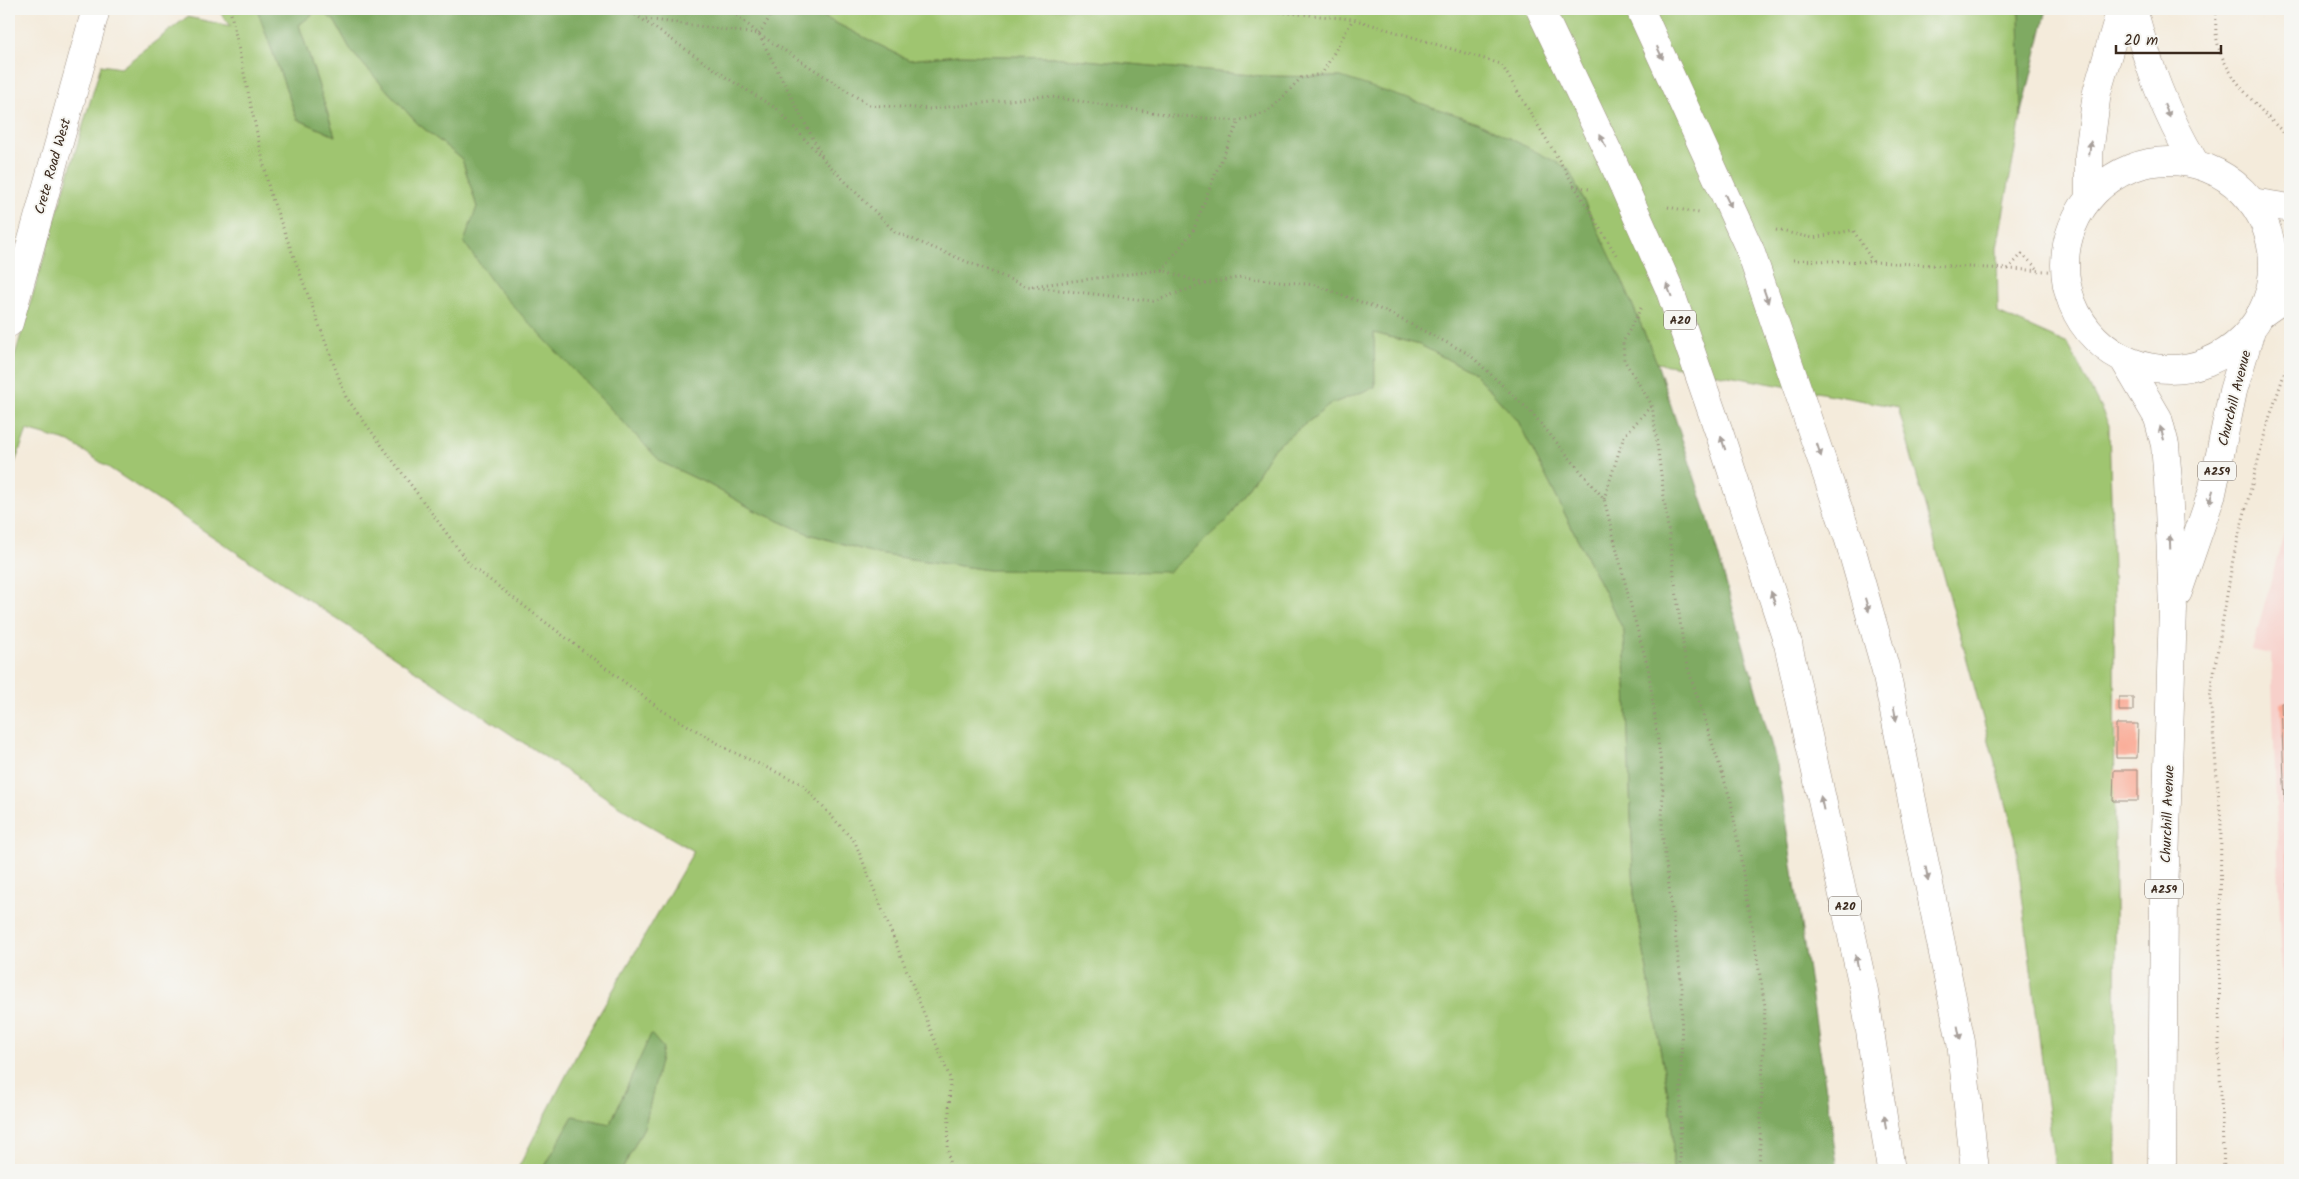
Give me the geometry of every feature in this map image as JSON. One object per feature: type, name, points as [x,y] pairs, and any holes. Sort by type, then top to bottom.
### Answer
[{"type":"main road","name":"Crete Road West","points":[[9,323],[96,9]]},
{"type":"main road","name":"A20","points":[[1540,9],[1613,162],[1669,288],[1720,435],[1788,644],[1864,991],[1891,1170]]},
{"type":"main road","points":[[1640,9],[1750,250],[1840,513],[1885,667],[1961,1042],[1975,1170]]},
{"type":"main road","points":[[2090,197],[2089,154],[2097,92],[2121,9]]},
{"type":"main road","points":[[2133,9],[2148,66],[2175,131],[2195,163]]},
{"type":"main road","points":[[2195,163],[2172,160],[2149,162],[2127,169],[2107,181],[2090,197],[2075,220],[2066,245],[2052,272],[2070,299],[2083,324],[2101,344],[2124,360],[2158,369],[2193,367],[2224,354],[2255,323],[2290,294]]},
{"type":"main road","name":"Churchill Avenue","points":[[2173,608],[2212,493],[2233,392],[2255,323],[2271,287],[2273,257],[2267,228],[2252,202],[2227,178],[2195,163]]},
{"type":"main road","points":[[2252,202],[2290,208]]},
{"type":"main road","name":"Churchill Avenue","points":[[2124,360],[2158,418],[2166,445],[2173,608],[2164,897],[2162,1170]]},
{"type":"path","points":[[230,9],[270,193],[346,397],[470,565],[660,709],[729,750],[802,784],[855,842],[950,1078],[948,1150],[950,1170]]},
{"type":"path","points":[[627,9],[732,81],[777,109],[824,161],[895,232],[1026,286],[1153,301],[1204,284],[1242,277],[1314,285],[1385,311],[1469,354],[1531,412],[1604,499],[1648,667],[1663,778],[1662,832],[1682,988],[1680,1170]]},
{"type":"path","points":[[729,9],[759,34],[869,105],[930,109],[1045,96],[1171,115],[1240,121],[1268,112],[1301,78],[1322,74],[1353,19]]},
{"type":"path","points":[[759,34],[775,9]]},
{"type":"path","points":[[1244,9],[1353,19],[1501,64],[1619,260]]},
{"type":"path","points":[[2216,9],[2217,40],[2227,65],[2244,89],[2290,138]]},
{"type":"path","points":[[644,19],[759,34]]},
{"type":"path","points":[[759,34],[824,161]]},
{"type":"path","points":[[1162,270],[1193,231],[1216,172],[1240,121]]},
{"type":"path","points":[[2007,269],[2022,254],[2052,272]]},
{"type":"path","points":[[1793,260],[1865,261],[2052,272]]},
{"type":"path","points":[[1026,286],[1162,270],[1204,284]]},
{"type":"path","points":[[1644,300],[1623,342],[1624,360],[1652,405],[1685,659],[1731,801],[1766,1006],[1759,1170]]},
{"type":"path","points":[[2224,1170],[2219,1050],[2221,823],[2210,696],[2233,559],[2267,425],[2290,357]]},
{"type":"path","points":[[1604,499],[1624,436],[1652,405]]},
{"type":"shaded area","points":[[2290,511],[2290,1126],[2287,1122],[2271,654],[2252,650]]},
{"type":"green space","points":[[217,9],[257,9],[297,119],[335,136],[299,25],[318,9],[334,20],[352,52],[417,123],[462,159],[477,207],[464,242],[498,289],[661,462],[710,485],[754,510],[809,534],[877,554],[989,570],[1229,518],[1273,449],[1331,404],[1375,387],[1374,333],[1420,345],[1474,373],[1518,421],[1624,631],[1634,894],[1672,1118],[1673,1170],[622,1170],[645,1125],[663,1048],[651,1035],[610,1124],[573,1116],[543,1170],[517,1170],[587,1035],[694,851],[640,820],[70,442],[27,430],[9,479],[9,375],[101,65],[121,68],[187,17],[231,26]]},
{"type":"green space","points":[[257,9],[808,9],[909,60],[958,55],[1052,57],[1262,76],[1341,77],[1478,122],[1568,168],[1621,278],[1657,363],[1707,515],[1777,765],[1838,1170],[1673,1170],[1672,1118],[1634,894],[1624,631],[1518,421],[1474,373],[1420,345],[1374,333],[1375,387],[1331,404],[1273,449],[1229,518],[1169,572],[989,570],[877,554],[809,534],[754,510],[710,485],[661,462],[498,290],[464,242],[477,207],[462,159],[417,123],[352,52],[334,20],[318,10],[299,25],[335,136],[297,119]]},
{"type":"green space","points":[[808,9],[2019,9],[2021,117],[1997,248],[1998,313],[2068,344],[2109,425],[2114,606],[2116,1170],[2055,1170],[2015,836],[1898,407],[1657,363],[1621,278],[1341,77],[1262,76],[1052,57],[958,55],[909,60]]},
{"type":"green space","points":[[2019,9],[2047,9],[2021,117]]},
{"type":"green space","points":[[651,1034],[663,1048],[645,1125],[622,1170],[543,1170],[573,1116],[610,1124]]},
{"type":"building","points":[[2119,697],[2133,697],[2133,711],[2119,711]]},
{"type":"building","points":[[2290,702],[2290,907],[2289,907],[2281,703]]},
{"type":"building","points":[[2116,724],[2138,724],[2137,758],[2116,758]]},
{"type":"building","points":[[2114,770],[2138,770],[2138,801],[2113,801]]}]
